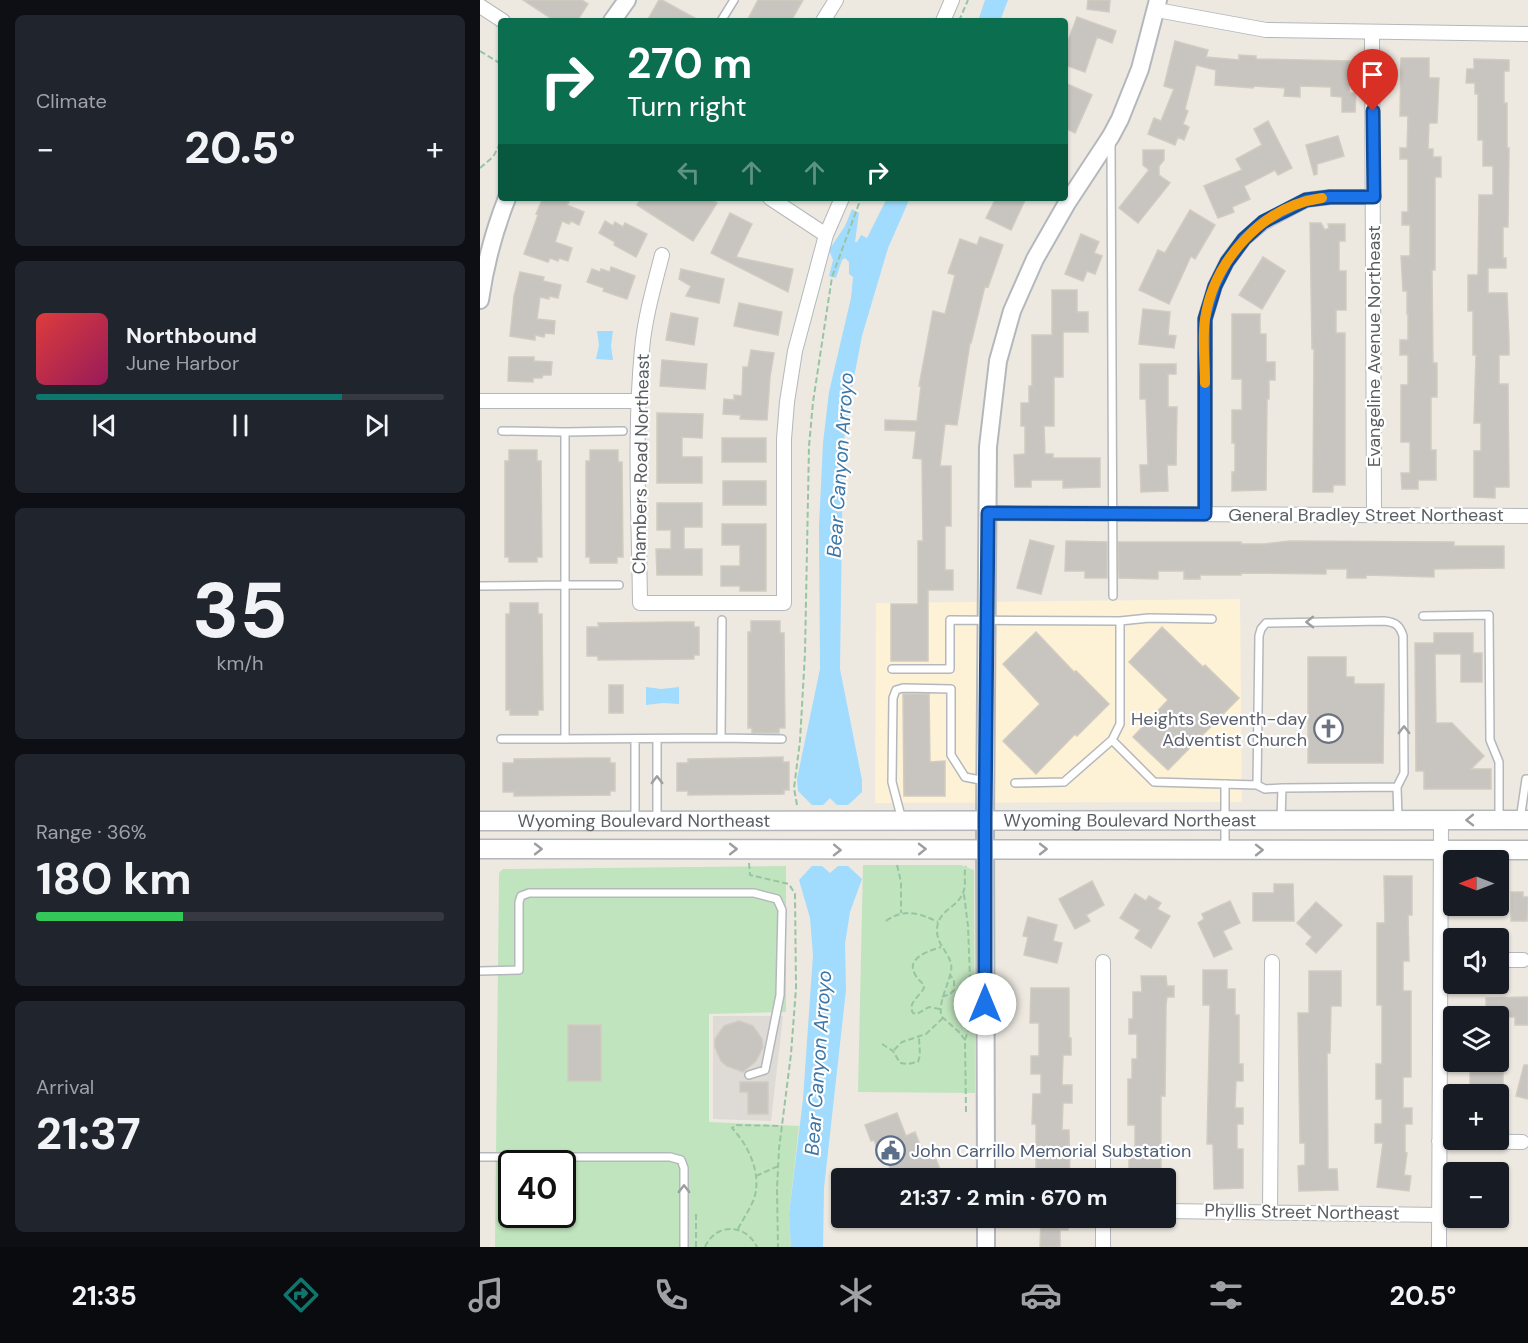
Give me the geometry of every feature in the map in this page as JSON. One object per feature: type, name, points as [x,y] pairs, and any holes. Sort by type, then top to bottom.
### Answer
[{"type":"main road","name":"Wyoming Boulevard Northeast","points":[[480,821],[1524,820]]},
{"type":"main road","name":"Wyoming Boulevard Northeast","points":[[480,849],[1528,849]]},
{"type":"street","points":[[614,18],[627,0]]},
{"type":"street","points":[[825,18],[836,0]]},
{"type":"street","points":[[944,18],[952,0]]},
{"type":"street","points":[[986,1168],[985,781],[988,447],[998,361],[1012,311],[1035,259],[1067,203],[1111,136],[1140,69],[1158,5],[1266,30],[1528,34]]},
{"type":"street","points":[[480,6],[498,18]]},
{"type":"street","name":"Evangeline Avenue Northeast","points":[[1372,33],[1374,515]]},
{"type":"street","points":[[1205,514],[1205,319],[1215,286],[1227,262],[1244,239],[1263,222],[1306,200],[1330,197],[1374,197]]},
{"type":"street","points":[[480,300],[495,227],[506,201]]},
{"type":"street","points":[[775,201],[826,235],[841,201]]},
{"type":"street","name":"Chambers Road Northeast","points":[[662,255],[647,315],[642,347],[639,401],[640,603],[784,603],[784,439],[787,402],[795,351],[826,235]]},
{"type":"street","points":[[480,401],[639,401]]},
{"type":"street","name":"General Bradley Street Northeast","points":[[988,513],[1528,516]]},
{"type":"street","points":[[1441,821],[1445,928]]},
{"type":"street","points":[[1509,960],[1523,960]]},
{"type":"street","points":[[1103,962],[1103,1168]]},
{"type":"street","points":[[1270,1212],[1272,962]]},
{"type":"street","points":[[1439,1247],[1439,1142],[1446,994]]},
{"type":"street","points":[[1439,1142],[1522,1142]]},
{"type":"street","name":"Phyllis Street Northeast","points":[[1176,1211],[1439,1215]]},
{"type":"street","points":[[986,1228],[986,1247]]},
{"type":"street","points":[[1103,1228],[1103,1247]]},
{"type":"lane","points":[[723,18],[734,0]]},
{"type":"lane","points":[[1111,136],[1113,596]]},
{"type":"lane","points":[[502,431],[623,432]]},
{"type":"lane","points":[[565,432],[565,739]]},
{"type":"lane","points":[[480,586],[619,585]]},
{"type":"lane","points":[[1423,616],[1489,615],[1490,740],[1499,762],[1499,820]]},
{"type":"lane","points":[[892,669],[950,669],[950,620],[1212,619]]},
{"type":"lane","points":[[721,738],[722,620]]},
{"type":"lane","points":[[1015,783],[1064,782],[1112,740],[1120,724],[1120,621]]},
{"type":"lane","points":[[1257,785],[1261,628],[1266,623],[1384,621],[1397,624],[1403,636],[1404,773],[1397,788],[1398,820]]},
{"type":"lane","points":[[902,820],[892,782],[893,698],[896,690],[903,688],[951,689],[951,755],[966,777],[985,781]]},
{"type":"lane","points":[[501,739],[782,739]]},
{"type":"lane","points":[[635,739],[635,820]]},
{"type":"lane","points":[[657,739],[657,820]]},
{"type":"lane","points":[[1112,740],[1155,782],[1257,785],[1264,789],[1397,788]]},
{"type":"lane","points":[[1524,820],[1526,779],[1528,779]]},
{"type":"lane","points":[[1225,784],[1225,850]]},
{"type":"lane","points":[[1281,819],[1282,789]]},
{"type":"lane","points":[[480,971],[519,970],[519,902],[521,896],[529,892],[754,893],[777,899],[782,910],[780,995],[765,1070],[749,1075]]},
{"type":"lane","points":[[480,1157],[670,1157],[681,1160],[684,1168],[684,1247]]},
{"type":"path","points":[[960,18],[968,0]]},
{"type":"path","points":[[480,51],[498,62]]},
{"type":"path","points":[[480,168],[493,157],[498,148]]},
{"type":"path","points":[[798,807],[794,788],[800,741],[805,653],[809,446],[813,402],[832,277],[860,201]]},
{"type":"path","points":[[896,862],[901,882],[901,913]]},
{"type":"path","points":[[967,865],[964,892],[968,926],[970,985]]},
{"type":"path","points":[[964,892],[947,908],[938,922],[937,937],[941,947],[950,958],[950,975],[940,1009],[943,1018],[965,1040]]},
{"type":"path","points":[[886,921],[896,914],[919,913],[938,922]]},
{"type":"path","points":[[940,1009],[929,1007],[917,1014],[910,1010],[911,1005],[924,988],[923,982],[914,975],[913,966],[916,958],[941,947]]},
{"type":"path","points":[[942,997],[954,990],[954,980],[950,975]]},
{"type":"path","points":[[966,1112],[965,1040],[970,1025],[970,1013]]},
{"type":"path","points":[[893,1051],[902,1042],[919,1038],[943,1018]]},
{"type":"path","points":[[882,1044],[893,1051],[900,1063],[907,1064],[918,1062],[919,1038]]},
{"type":"path","points":[[738,1229],[754,1197],[756,1176],[752,1157],[742,1138],[732,1128],[736,1125],[782,1126]]},
{"type":"path","points":[[756,1176],[778,1166]]},
{"type":"path","points":[[696,1211],[696,1247]]},
{"type":"path","points":[[705,1247],[718,1232],[730,1228],[749,1234],[757,1247]]},
{"type":"shaded area","points":[[1240,599],[1242,802],[875,803],[876,603]]},
{"type":"shaded area","points":[[713,1016],[783,1016],[771,1121],[713,1119]]},
{"type":"green space","points":[[863,865],[961,865],[974,870],[975,1093],[858,1092]]},
{"type":"green space","points":[[786,866],[786,1012],[709,1014],[709,1122],[799,1126],[789,1214],[791,1247],[495,1247],[499,873],[503,869]]},
{"type":"water","points":[[985,0],[1008,0],[1001,18],[979,18]]},
{"type":"water","name":"Bear Canyon Arroyo","points":[[886,201],[909,201],[888,248],[862,336],[843,448],[840,669],[862,780],[862,792],[848,805],[837,805],[830,798],[823,805],[812,805],[798,791],[797,779],[820,669],[819,526],[823,443],[829,392],[851,298],[853,277],[849,274],[849,262],[845,258],[842,260],[836,278],[829,276],[833,260],[829,250],[845,226],[852,209],[859,213],[855,242],[861,235],[867,238]]},
{"type":"water","points":[[597,331],[613,331],[611,346],[613,360],[596,359],[599,345]]},
{"type":"water","points":[[646,687],[661,689],[679,687],[679,704],[646,705]]},
{"type":"water","name":"Bear Canyon Arroyo","points":[[812,866],[822,866],[830,873],[838,866],[848,866],[862,879],[850,912],[845,944],[846,990],[824,1188],[823,1247],[791,1247],[789,1214],[803,1099],[813,955],[810,918],[799,880]]},
{"type":"building","points":[[523,0],[582,0],[588,4],[579,18],[550,18]]},
{"type":"building","points":[[659,0],[662,0],[695,18],[649,18]]},
{"type":"building","points":[[758,0],[803,0],[793,18],[749,18]]},
{"type":"building","points":[[1088,0],[1110,0],[1109,12],[1087,9]]},
{"type":"building","points":[[1077,17],[1116,31],[1112,43],[1097,37],[1085,72],[1068,66],[1068,41]]},
{"type":"building","points":[[1175,41],[1208,50],[1206,57],[1239,60],[1239,55],[1256,56],[1256,59],[1350,61],[1349,93],[1356,93],[1355,112],[1342,112],[1342,97],[1331,96],[1331,87],[1300,86],[1300,97],[1284,96],[1285,88],[1215,85],[1216,70],[1196,65],[1185,109],[1188,111],[1183,124],[1189,127],[1184,140],[1178,137],[1175,145],[1148,134],[1154,118],[1161,121],[1174,89],[1164,86]]},
{"type":"building","points":[[1401,58],[1429,58],[1429,78],[1439,78],[1437,123],[1429,123],[1428,149],[1433,149],[1433,157],[1441,157],[1441,177],[1435,177],[1435,270],[1432,270],[1433,363],[1437,363],[1437,397],[1431,397],[1431,450],[1436,450],[1436,480],[1418,480],[1418,489],[1402,489],[1401,473],[1410,473],[1410,442],[1401,442],[1401,385],[1408,385],[1408,355],[1400,355],[1400,340],[1408,340],[1407,291],[1403,291],[1401,256],[1410,256],[1410,225],[1402,225],[1402,212],[1408,212],[1408,159],[1400,159],[1400,148],[1407,148],[1408,116],[1400,116]]},
{"type":"building","points":[[1474,59],[1509,60],[1509,71],[1504,71],[1504,103],[1507,103],[1507,148],[1509,148],[1508,227],[1503,227],[1503,258],[1506,258],[1506,268],[1488,268],[1488,293],[1507,293],[1509,341],[1509,355],[1499,355],[1499,384],[1508,384],[1509,487],[1495,487],[1495,498],[1474,497],[1474,451],[1481,451],[1481,423],[1474,423],[1476,355],[1473,355],[1473,311],[1468,311],[1468,275],[1478,275],[1479,195],[1493,195],[1493,166],[1483,166],[1483,140],[1478,140],[1478,94],[1475,94],[1475,83],[1466,83],[1467,69],[1474,69]]},
{"type":"building","points":[[1068,84],[1092,95],[1075,133],[1068,130]]},
{"type":"building","points":[[1268,121],[1292,168],[1278,175],[1275,170],[1244,186],[1250,199],[1232,207],[1234,212],[1218,218],[1204,186],[1242,170],[1236,159],[1262,145],[1254,129]]},
{"type":"building","points":[[1338,136],[1344,156],[1317,164],[1317,174],[1314,175],[1306,145]]},
{"type":"building","points":[[1143,150],[1164,150],[1164,160],[1159,166],[1159,175],[1170,183],[1138,223],[1119,208],[1149,170],[1143,165]]},
{"type":"building","points":[[542,201],[567,201],[569,202],[567,205],[584,212],[579,225],[571,221],[569,224],[562,221],[555,242],[572,248],[568,261],[550,258],[548,262],[524,254],[538,215],[536,214]]},
{"type":"building","points":[[639,201],[714,201],[717,203],[693,241],[637,205]]},
{"type":"building","points":[[994,201],[1025,201],[1011,230],[986,218]]},
{"type":"building","points":[[1190,210],[1215,225],[1195,259],[1191,256],[1169,304],[1139,290],[1158,250],[1165,253]]},
{"type":"building","points":[[730,213],[752,224],[736,257],[793,269],[788,292],[711,253]]},
{"type":"building","points":[[605,221],[613,226],[615,222],[623,227],[625,223],[647,234],[636,257],[614,245],[615,242],[599,233]]},
{"type":"building","points":[[1310,223],[1321,223],[1325,230],[1329,228],[1328,224],[1345,224],[1345,241],[1339,241],[1339,271],[1346,271],[1346,310],[1336,310],[1336,333],[1345,333],[1345,485],[1333,485],[1333,492],[1313,492],[1314,349],[1312,349]]},
{"type":"building","points":[[1081,234],[1099,242],[1094,253],[1102,256],[1095,274],[1087,271],[1083,281],[1065,274]]},
{"type":"building","points":[[980,237],[1003,245],[988,287],[985,286],[970,343],[957,425],[945,424],[940,466],[951,466],[951,526],[945,526],[945,570],[953,570],[953,590],[928,590],[928,661],[891,661],[891,604],[918,604],[918,541],[923,541],[922,459],[913,458],[916,431],[885,430],[885,420],[917,421],[921,386],[919,386],[933,311],[945,314],[955,275],[948,273],[960,239],[977,245]]},
{"type":"building","points":[[1263,257],[1285,271],[1262,309],[1239,295]]},
{"type":"building","points":[[611,267],[635,276],[627,299],[603,291],[604,288],[587,282],[592,269],[610,272]]},
{"type":"building","points":[[681,269],[724,279],[719,303],[686,296],[691,286],[679,279]]},
{"type":"building","points":[[520,272],[544,277],[543,281],[561,285],[558,298],[540,297],[537,319],[555,321],[554,334],[545,333],[544,337],[535,335],[535,340],[510,336],[514,296]]},
{"type":"building","points":[[1052,290],[1077,290],[1077,312],[1088,312],[1088,332],[1063,332],[1063,377],[1054,377],[1054,426],[1044,426],[1045,454],[1053,454],[1053,458],[1100,458],[1100,487],[1063,488],[1063,480],[1031,480],[1031,487],[1015,487],[1014,455],[1025,454],[1025,426],[1021,426],[1021,403],[1029,403],[1029,386],[1032,386],[1032,335],[1052,335]]},
{"type":"building","points":[[739,303],[782,312],[778,335],[734,326]]},
{"type":"building","points":[[1143,309],[1170,312],[1168,335],[1176,336],[1174,348],[1139,344]]},
{"type":"building","points":[[671,313],[698,318],[694,345],[666,340]]},
{"type":"building","points":[[1232,314],[1260,314],[1260,334],[1266,334],[1266,362],[1275,362],[1275,380],[1269,380],[1269,399],[1267,399],[1266,490],[1232,491],[1232,472],[1235,472],[1235,443],[1232,443],[1232,410],[1242,410],[1242,379],[1232,379]]},
{"type":"building","points":[[751,350],[774,353],[767,420],[740,419],[741,415],[723,414],[724,399],[734,400],[734,395],[742,396],[743,367],[748,367]]},
{"type":"building","points":[[509,357],[534,357],[534,361],[552,362],[551,375],[533,378],[533,382],[508,381]]},
{"type":"building","points":[[662,360],[707,364],[705,389],[660,386]]},
{"type":"building","points":[[1140,364],[1176,364],[1176,374],[1168,374],[1168,407],[1177,407],[1176,465],[1167,465],[1168,491],[1141,492],[1140,465],[1148,465],[1146,399],[1140,399]]},
{"type":"building","points":[[657,413],[703,414],[702,438],[682,437],[682,457],[702,457],[702,483],[657,483]]},
{"type":"building","points":[[722,438],[766,438],[766,462],[722,462]]},
{"type":"building","points":[[509,450],[537,450],[537,461],[541,461],[542,557],[537,557],[537,562],[509,562],[509,557],[505,557],[505,461],[509,461]]},
{"type":"building","points":[[590,450],[618,450],[618,462],[622,462],[623,557],[617,557],[617,563],[590,563],[590,557],[586,557],[586,461],[590,461]]},
{"type":"building","points":[[723,481],[766,481],[766,505],[723,505]]},
{"type":"building","points":[[657,503],[702,503],[702,527],[684,527],[684,549],[702,549],[702,575],[657,575],[656,549],[671,549],[671,530],[657,530]]},
{"type":"building","points":[[722,524],[766,524],[766,591],[740,591],[740,586],[721,586],[721,566],[740,566],[740,545],[722,545]]},
{"type":"building","points":[[1030,540],[1054,546],[1041,594],[1017,588]]},
{"type":"building","points":[[1066,541],[1107,542],[1107,578],[1085,578],[1085,571],[1065,571]]},
{"type":"building","points":[[1290,541],[1454,542],[1454,546],[1504,546],[1504,568],[1434,569],[1434,577],[1366,575],[1366,578],[1347,578],[1347,569],[1326,569],[1326,574],[1241,573],[1241,575],[1200,575],[1200,579],[1184,579],[1184,571],[1158,571],[1158,579],[1119,578],[1118,542],[1264,544]]},
{"type":"building","points":[[510,603],[538,603],[538,614],[542,614],[543,710],[538,710],[538,715],[510,715],[510,710],[506,710],[506,614],[510,614]]},
{"type":"building","points":[[751,621],[780,621],[780,633],[784,633],[785,728],[779,728],[779,733],[752,733],[752,728],[748,728],[748,632],[751,632]]},
{"type":"building","points":[[694,622],[694,627],[699,627],[699,655],[694,655],[694,659],[598,660],[598,656],[587,656],[587,627],[599,627],[598,623]]},
{"type":"building","points":[[1162,627],[1239,698],[1168,770],[1133,737],[1168,700],[1129,662]]},
{"type":"building","points":[[1036,632],[1109,704],[1077,736],[1075,734],[1036,774],[1003,741],[1040,704],[1003,664]]},
{"type":"building","points":[[1434,633],[1473,633],[1473,653],[1482,653],[1482,682],[1461,682],[1461,654],[1435,654],[1436,723],[1452,723],[1484,756],[1471,769],[1491,769],[1491,789],[1424,789],[1424,771],[1416,771],[1415,643],[1434,643]]},
{"type":"building","points":[[1308,657],[1346,657],[1346,677],[1354,677],[1354,684],[1384,684],[1383,763],[1308,763]]},
{"type":"building","points":[[609,685],[623,685],[623,713],[609,713]]},
{"type":"building","points":[[903,694],[929,694],[930,762],[945,761],[945,796],[904,796]]},
{"type":"building","points":[[783,757],[783,762],[789,762],[789,790],[784,790],[784,794],[688,795],[688,791],[677,791],[677,763],[688,763],[688,759]]},
{"type":"building","points":[[610,758],[610,763],[615,763],[615,791],[610,791],[610,795],[514,796],[514,792],[503,792],[503,763],[514,763],[514,759]]},
{"type":"building","points":[[1384,876],[1412,876],[1412,915],[1408,915],[1409,961],[1403,961],[1403,991],[1411,991],[1411,1077],[1403,1077],[1403,1108],[1412,1108],[1412,1124],[1405,1124],[1405,1152],[1407,1153],[1404,1175],[1411,1176],[1409,1191],[1377,1187],[1383,1143],[1375,1143],[1375,1124],[1382,1124],[1382,1099],[1376,1099],[1376,1064],[1382,1064],[1382,1005],[1377,1005],[1377,923],[1385,923]]},
{"type":"building","points":[[1092,881],[1104,905],[1086,915],[1090,921],[1075,929],[1059,899]]},
{"type":"building","points":[[1274,884],[1293,884],[1294,921],[1253,921],[1253,893],[1274,893]]},
{"type":"building","points":[[1511,892],[1523,892],[1523,897],[1528,897],[1527,921],[1511,921]]},
{"type":"building","points":[[1135,894],[1146,901],[1149,896],[1161,903],[1157,909],[1170,916],[1151,948],[1135,938],[1140,930],[1120,918]]},
{"type":"building","points":[[1230,901],[1240,923],[1223,931],[1232,949],[1214,957],[1198,923],[1204,919],[1202,914]]},
{"type":"building","points":[[1316,902],[1342,925],[1316,953],[1306,944],[1312,937],[1297,923]]},
{"type":"building","points":[[1028,917],[1057,925],[1053,941],[1062,943],[1057,963],[1024,955],[1028,937],[1023,936]]},
{"type":"building","points":[[1203,970],[1227,970],[1227,989],[1235,989],[1235,1015],[1239,1015],[1239,1064],[1243,1064],[1243,1081],[1236,1081],[1235,1108],[1243,1108],[1243,1124],[1237,1124],[1237,1149],[1243,1149],[1243,1188],[1214,1189],[1213,1144],[1207,1144],[1210,1005],[1203,1005]]},
{"type":"building","points":[[1309,971],[1341,971],[1341,1006],[1331,1006],[1330,1053],[1327,1053],[1328,1169],[1337,1169],[1338,1190],[1299,1191],[1298,1166],[1305,1165],[1305,1143],[1300,1143],[1298,1013],[1309,1013]]},
{"type":"building","points":[[1141,976],[1166,976],[1167,986],[1174,986],[1174,997],[1167,997],[1166,1005],[1165,1096],[1161,1096],[1161,1168],[1129,1168],[1129,1149],[1135,1149],[1135,1125],[1128,1125],[1128,1079],[1132,1079],[1132,1059],[1137,1059],[1137,1034],[1129,1034],[1129,1019],[1133,1019],[1133,992],[1142,992]]},
{"type":"building","points":[[1031,988],[1069,988],[1071,1055],[1063,1055],[1062,1085],[1072,1085],[1072,1103],[1063,1103],[1062,1130],[1069,1130],[1070,1168],[1036,1168],[1036,1124],[1032,1124],[1033,1094],[1041,1094],[1041,1074],[1031,1074],[1031,1056],[1039,1056],[1039,1023],[1030,1023]]},
{"type":"building","points":[[1528,997],[1528,1025],[1515,1025],[1515,1017],[1509,1017],[1509,1006],[1486,1006],[1486,998]]},
{"type":"building","points":[[739,1021],[753,1026],[762,1039],[763,1047],[756,1061],[743,1072],[721,1061],[715,1047],[715,1039],[724,1026]]},
{"type":"building","points":[[568,1025],[601,1025],[601,1081],[568,1081]]},
{"type":"building","points":[[1524,1065],[1528,1065],[1528,1099],[1516,1096]]},
{"type":"building","points":[[1470,1072],[1503,1072],[1503,1084],[1470,1084]]},
{"type":"building","points":[[740,1082],[768,1082],[768,1114],[748,1114],[748,1092],[740,1092]]},
{"type":"building","points":[[897,1113],[906,1136],[915,1132],[924,1155],[933,1152],[940,1168],[890,1168],[886,1157],[881,1159],[865,1125]]},
{"type":"building","points":[[1041,1228],[1068,1228],[1068,1230],[1060,1230],[1060,1247],[1040,1247]]},
{"type":"slow traffic","points":[[1205,383],[1205,319],[1215,286],[1227,262],[1244,239],[1263,222],[1306,200],[1322,198]]},
{"type":"place","name":"Heights Seventh-day Adventist Church","points":[[1328,729]]},
{"type":"place","name":"John Carrillo Memorial Substation","points":[[890,1151]]},
{"type":"route","points":[[985,1004],[988,513],[1205,514],[1205,319],[1215,286],[1227,262],[1244,239],[1263,222],[1306,200],[1330,197],[1374,197],[1373,111]]}]
